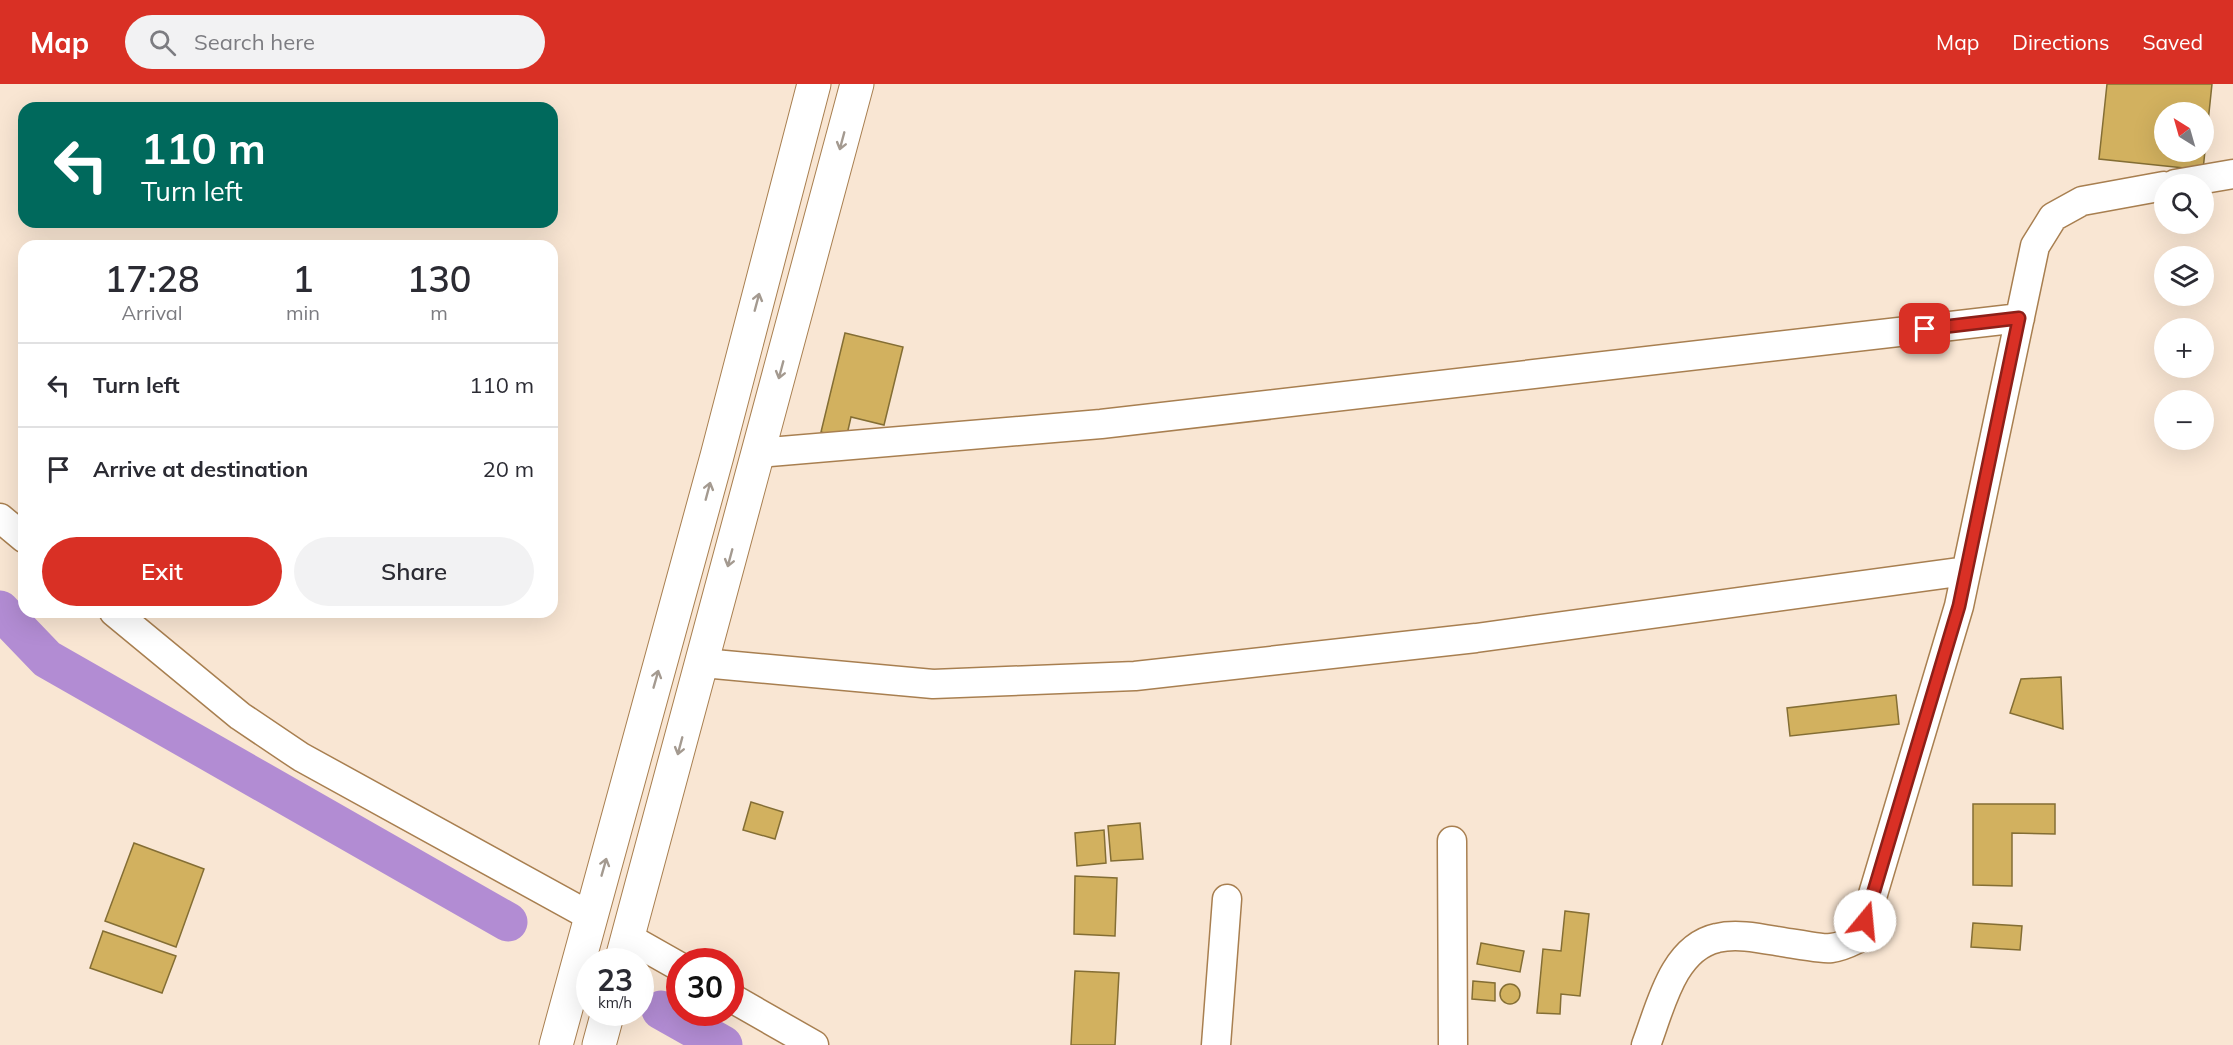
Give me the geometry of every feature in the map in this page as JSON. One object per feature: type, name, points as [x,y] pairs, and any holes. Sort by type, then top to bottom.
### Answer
[{"type":"highway","points":[[556,1045],[714,468],[814,84]]},
{"type":"highway","points":[[624,948],[857,84]]},
{"type":"highway","points":[[599,1045],[604,1026]]},
{"type":"street","points":[[2214,177],[2233,174]]},
{"type":"street","points":[[1646,1045],[1674,972],[1694,950],[1716,938],[1741,937],[1836,950],[1857,939],[1869,910],[1955,617],[2035,246],[2054,217],[2082,201],[2154,188]]},
{"type":"street","points":[[758,453],[1101,424],[2019,318]]},
{"type":"street","points":[[0,518],[18,533]]},
{"type":"street","points":[[702,663],[933,684],[1136,676],[1476,638],[1966,571]]},
{"type":"street","points":[[121,618],[240,716],[301,757],[590,916]]},
{"type":"street","points":[[1452,841],[1453,1045]]},
{"type":"street","points":[[1216,1045],[1227,900]]},
{"type":"street","points":[[744,1005],[814,1045]]},
{"type":"building","points":[[2107,84],[2212,84],[2210,102],[2154,102],[2154,162],[2204,162],[2203,170],[2099,159]]},
{"type":"building","points":[[845,333],[903,347],[884,425],[851,417],[846,439],[821,432]]},
{"type":"building","points":[[2061,677],[2063,729],[2010,713],[2021,679]]},
{"type":"building","points":[[1896,695],[1899,724],[1790,736],[1787,708]]},
{"type":"building","points":[[751,802],[783,812],[775,839],[743,830]]},
{"type":"building","points":[[1973,804],[2055,804],[2055,834],[2012,833],[2012,886],[1973,885]]},
{"type":"building","points":[[1140,823],[1143,859],[1111,861],[1108,826]]},
{"type":"building","points":[[1104,830],[1106,863],[1077,866],[1075,833]]},
{"type":"building","points":[[134,843],[204,869],[176,947],[105,921]]},
{"type":"building","points":[[1075,876],[1117,878],[1115,936],[1074,934]]},
{"type":"building","points":[[1565,911],[1589,914],[1580,996],[1561,994],[1560,1014],[1537,1013],[1543,949],[1561,951]]},
{"type":"building","points":[[1973,923],[2022,926],[2020,950],[1971,947]]},
{"type":"building","points":[[103,931],[176,956],[162,993],[90,968]]},
{"type":"building","points":[[1481,943],[1524,951],[1520,972],[1477,964]]},
{"type":"building","points":[[1075,971],[1119,973],[1115,1045],[1071,1045]]},
{"type":"building","points":[[1473,981],[1495,983],[1495,1001],[1472,999]]},
{"type":"building","points":[[1506,984],[1514,984],[1520,990],[1520,998],[1514,1004],[1506,1004],[1500,998],[1500,990]]},
{"type":"waterway","points":[[0,610],[47,659],[508,922]]},
{"type":"waterway","points":[[661,1010],[723,1045]]},
{"type":"route","points":[[1865,921],[1959,606],[2019,318],[1925,329]]}]
